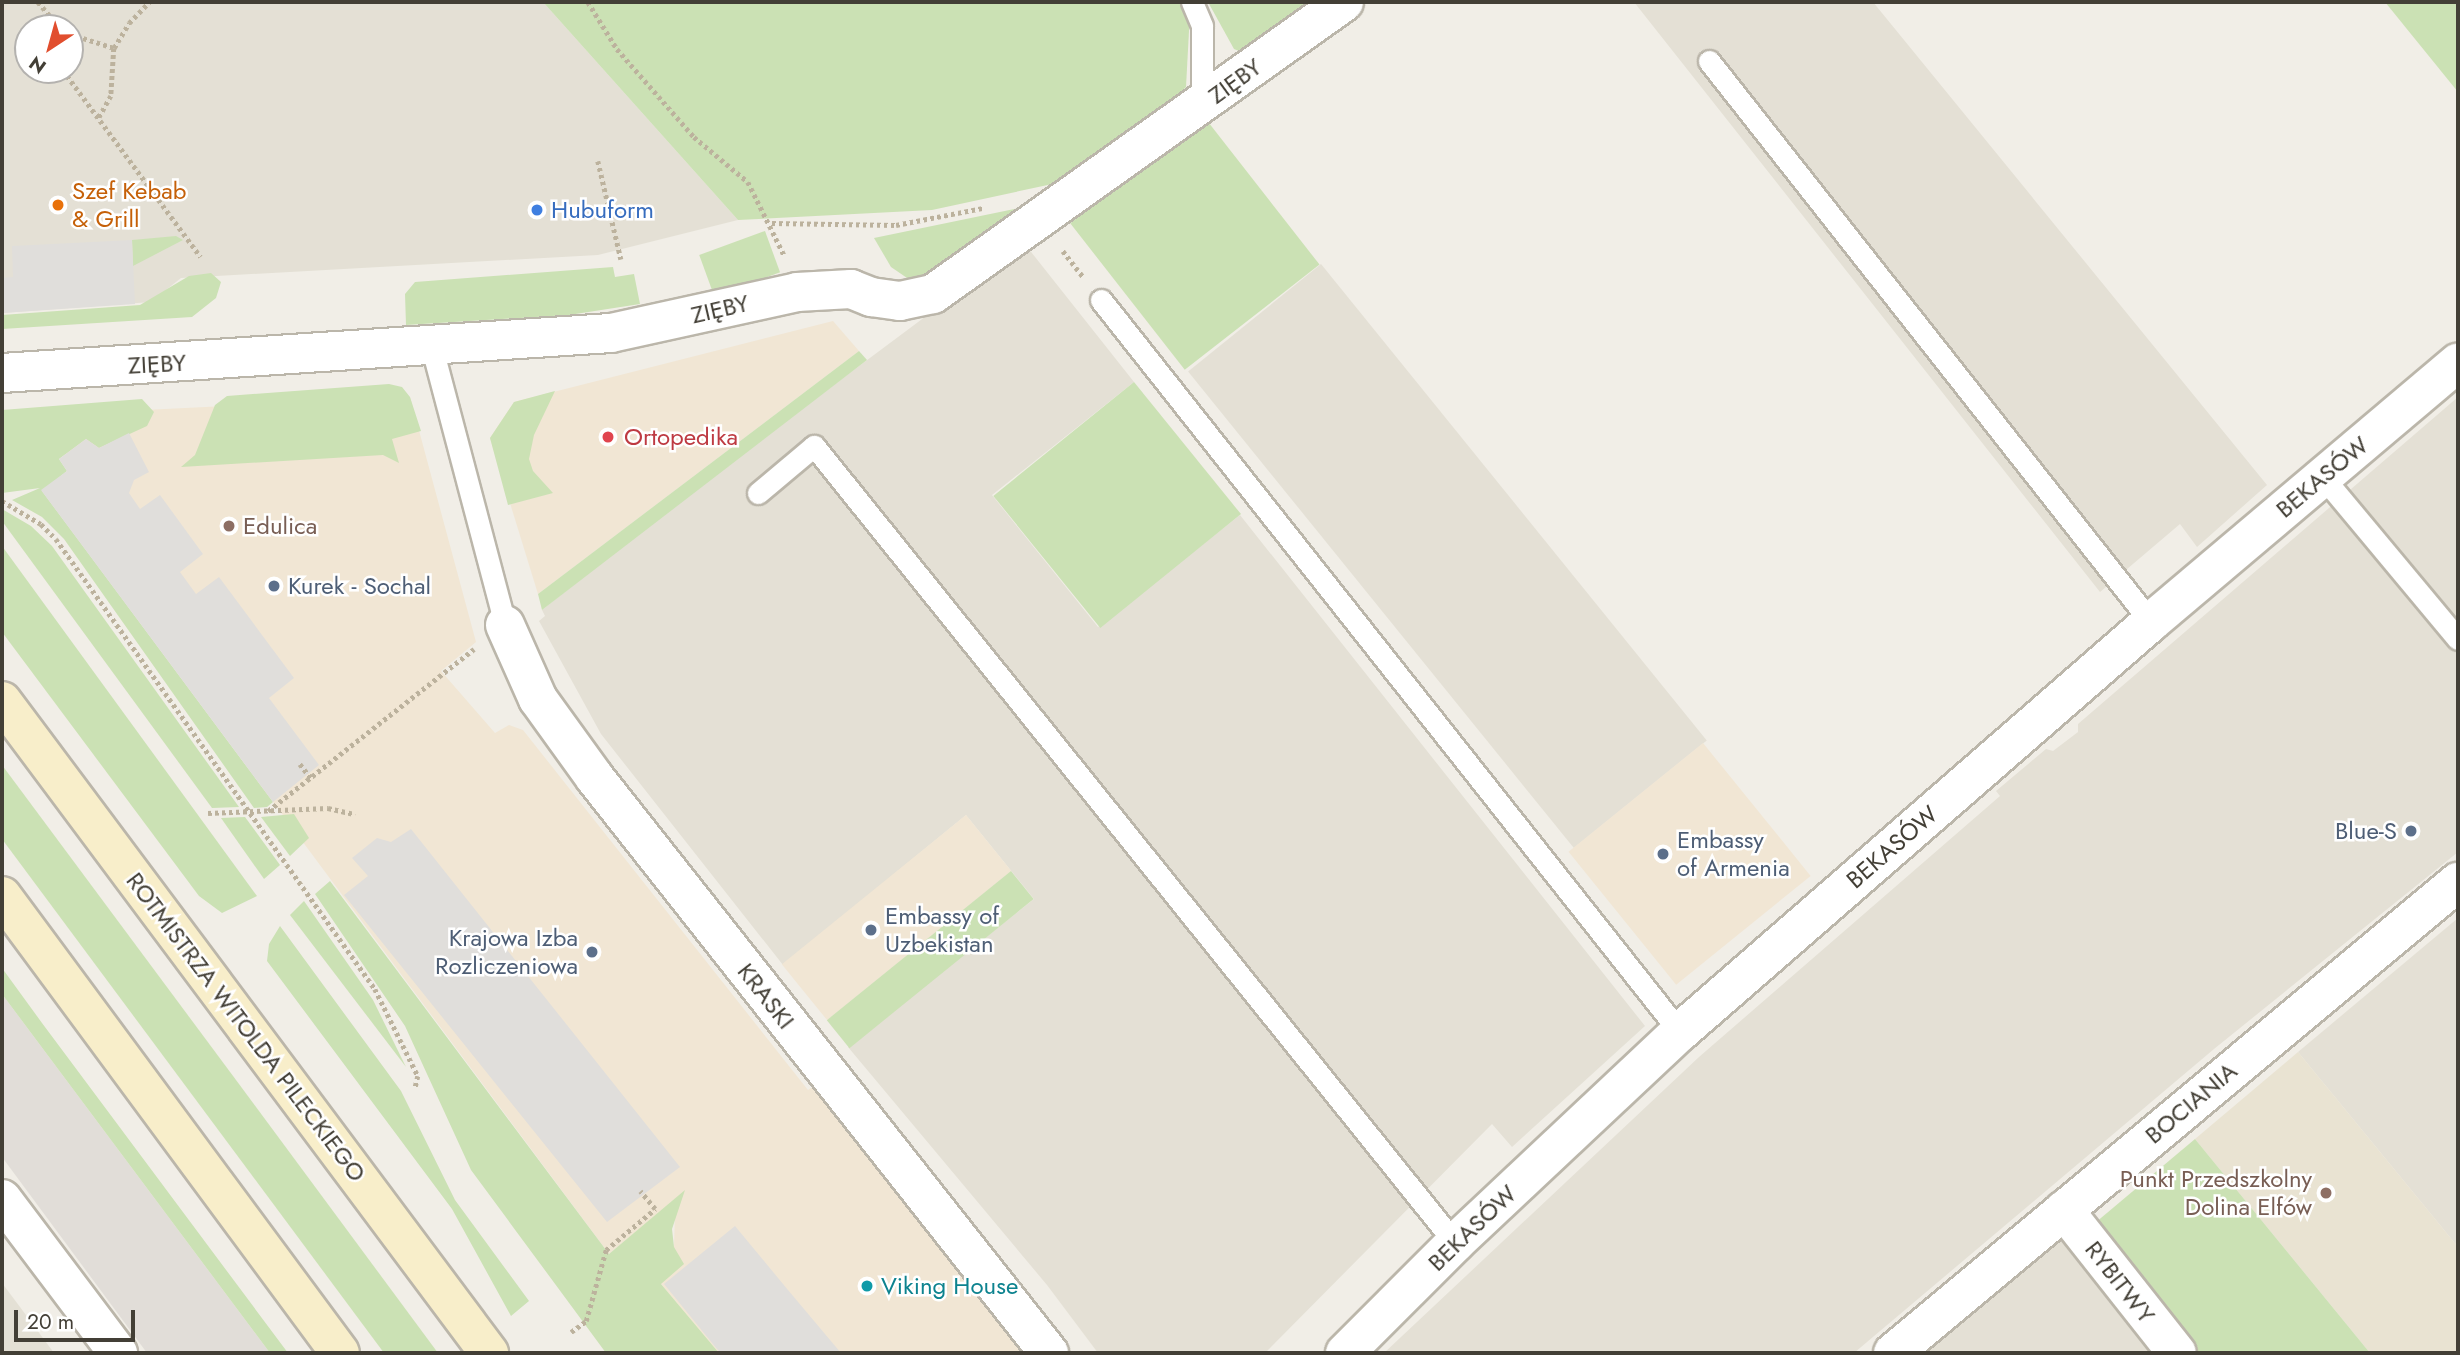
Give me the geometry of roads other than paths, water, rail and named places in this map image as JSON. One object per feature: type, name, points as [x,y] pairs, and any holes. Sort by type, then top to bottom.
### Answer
[{"type":"main road","name":"ROTMISTRZA WITOLDA PILECKIEGO","points":[[2,701],[489,1353]]},
{"type":"main road","points":[[2,896],[340,1353]]},
{"type":"street","name":"ZIĘBY","points":[[2,373],[432,348],[611,333],[797,292],[851,289],[871,297],[900,301],[933,294],[1344,2]]},
{"type":"street","name":"BEKASÓW","points":[[1345,1353],[1455,1243],[1680,1032],[2151,622],[2458,363]]},
{"type":"street","name":"KRASKI","points":[[496,633],[538,699],[595,778],[1049,1353]]},
{"type":"street","name":"BOCIANIA","points":[[1893,1353],[2458,882]]},
{"type":"street","points":[[2,1199],[118,1353]]},
{"type":"street","name":"RYBITWY","points":[[2064,1210],[2176,1353]]},
{"type":"lane","points":[[1192,2],[1202,26],[1202,105]]},
{"type":"lane","points":[[1709,61],[2151,622]]},
{"type":"lane","points":[[1101,300],[1680,1032]]},
{"type":"lane","points":[[432,348],[496,633]]},
{"type":"lane","points":[[758,493],[814,446],[1455,1243]]},
{"type":"lane","points":[[2322,477],[2458,639]]},
{"type":"place","name":"Szef Kebab & Grill","points":[[58,205]]},
{"type":"place","name":"Hubuform","points":[[537,210]]},
{"type":"place","name":"Ortopedika","points":[[608,437]]},
{"type":"place","name":"Edulica","points":[[229,526]]},
{"type":"place","name":"Kurek - Sochal","points":[[274,586]]},
{"type":"place","name":"Blue-S","points":[[2411,831]]},
{"type":"place","name":"Embassy of Armenia","points":[[1663,854]]},
{"type":"place","name":"Embassy of Uzbekistan","points":[[871,930]]},
{"type":"place","name":"Krajowa Izba Rozliczeniowa","points":[[592,952]]},
{"type":"place","name":"Punkt Przedszkolny Dolina Elfów","points":[[2326,1193]]},
{"type":"place","name":"Viking House","points":[[867,1286]]}]
